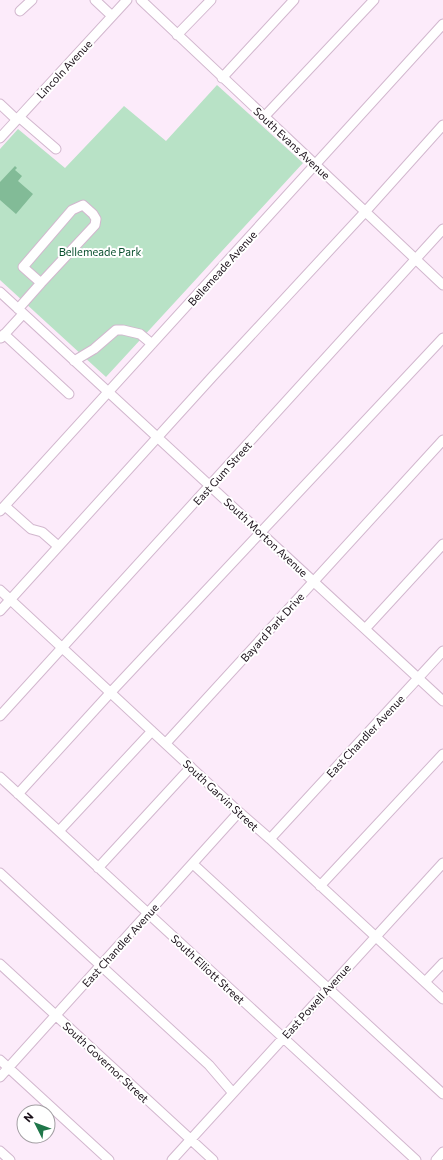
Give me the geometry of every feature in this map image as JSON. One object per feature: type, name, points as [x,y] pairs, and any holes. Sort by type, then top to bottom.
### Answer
[{"type":"street","points":[[20,11],[32,0]]},
{"type":"street","points":[[95,0],[112,16]]},
{"type":"street","name":"Lincoln Avenue","points":[[0,138],[127,0]]},
{"type":"street","name":"South Evans Avenue","points":[[141,0],[443,285]]},
{"type":"street","points":[[177,35],[211,0]]},
{"type":"street","points":[[222,78],[294,0]]},
{"type":"street","points":[[264,117],[374,0]]},
{"type":"street","name":"Bellemeade Avenue","points":[[3,508],[443,24]]},
{"type":"street","points":[[0,104],[56,149]]},
{"type":"street","points":[[0,611],[443,125]]},
{"type":"street","points":[[41,283],[23,267],[72,210],[83,205],[93,214],[96,219],[95,225],[41,283],[2,337],[69,394]]},
{"type":"street","name":"East Gum Street","points":[[0,716],[443,229]]},
{"type":"street","name":"South Morton Avenue","points":[[0,292],[443,701]]},
{"type":"street","points":[[74,361],[94,349],[116,330],[124,330],[140,334],[152,344]]},
{"type":"street","points":[[18,794],[110,692],[443,338]]},
{"type":"street","name":"Bayard Park Drive","points":[[166,743],[443,440]]},
{"type":"street","points":[[3,508],[31,529],[42,532],[58,546]]},
{"type":"street","points":[[365,629],[443,544]]},
{"type":"street","name":"South Garvin Street","points":[[0,590],[443,999]]},
{"type":"street","name":"East Chandler Avenue","points":[[270,839],[443,651]]},
{"type":"street","points":[[59,831],[152,731]]},
{"type":"street","points":[[320,886],[443,754]]},
{"type":"street","points":[[98,868],[191,767]]},
{"type":"street","name":"South Elliott Street","points":[[0,777],[416,1160]]},
{"type":"street","name":"East Chandler Avenue","points":[[0,1077],[239,812]]},
{"type":"street","name":"East Powell Avenue","points":[[172,1160],[443,863]]},
{"type":"street","points":[[193,864],[327,989],[443,1094]]},
{"type":"street","points":[[0,873],[209,1065],[233,1093]]},
{"type":"street","points":[[425,982],[443,963]]},
{"type":"street","name":"South Governor Street","points":[[0,964],[213,1160]]},
{"type":"street","points":[[0,1060],[109,1160]]},
{"type":"street","points":[[0,1151],[10,1160]]},
{"type":"street","points":[[436,1160],[443,1152]]},
{"type":"green space","name":"Bellemeade Park","points":[[217,85],[303,163],[106,377],[0,280],[0,149],[18,129],[65,168],[124,106],[166,141]]},
{"type":"shaded area","points":[[15,166],[17,168],[15,170],[22,176],[18,181],[33,194],[16,214],[0,200],[0,182]]}]
